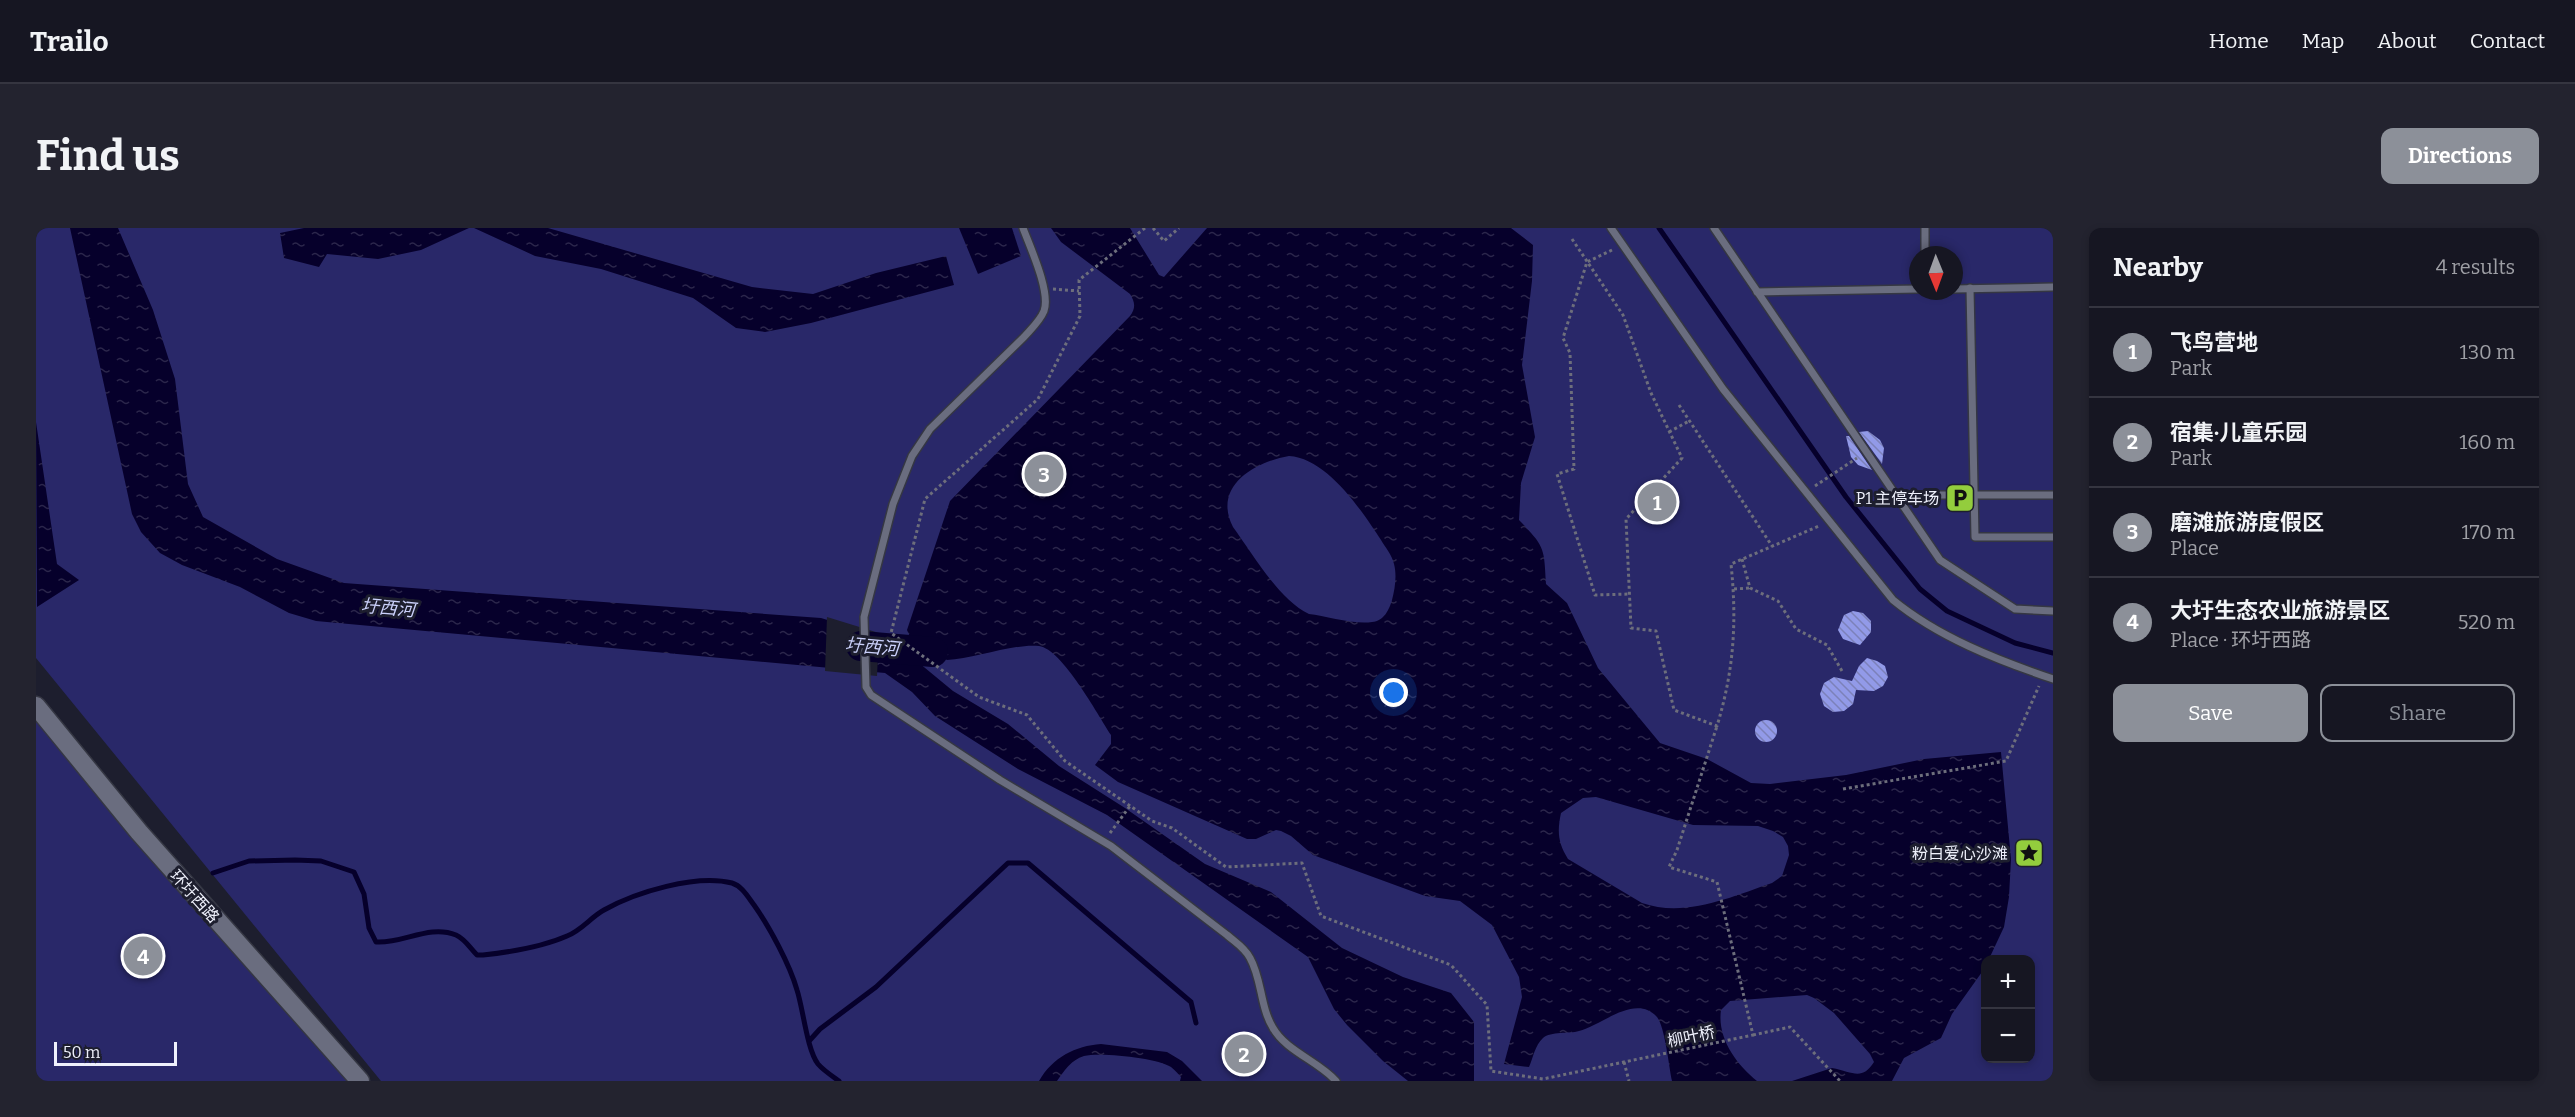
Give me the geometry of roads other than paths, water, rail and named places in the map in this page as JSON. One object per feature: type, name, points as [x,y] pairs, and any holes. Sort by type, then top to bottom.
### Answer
[{"type":"street","name":"环圩西路","points":[[36,706],[139,832],[360,1081]]},
{"type":"lane","points":[[1023,228],[1046,304],[1038,322],[930,429],[912,456],[893,504],[864,617],[866,687],[871,695],[1000,780],[1104,842],[1242,948],[1251,960],[1272,1027],[1286,1042],[1328,1072],[1336,1081]]},
{"type":"lane","points":[[1611,228],[1723,389],[1884,591],[1924,623],[1959,641],[2053,679]]},
{"type":"lane","points":[[1714,228],[1940,560],[2015,609],[2053,611]]},
{"type":"lane","points":[[1925,228],[1925,246]]},
{"type":"lane","points":[[1963,288],[2053,287]]},
{"type":"lane","points":[[1970,288],[1975,537],[2053,537]]},
{"type":"lane","points":[[1757,292],[1909,289]]},
{"type":"lane","points":[[1895,495],[2053,495]]},
{"type":"water","points":[[70,228],[118,228],[153,310],[175,379],[188,484],[203,517],[277,559],[344,583],[821,618],[890,639],[953,691],[1008,724],[1059,766],[1125,808],[1205,864],[1271,892],[1342,948],[1403,977],[1451,993],[1474,1022],[1474,1081],[1408,1081],[1383,1061],[1334,1009],[1308,957],[1107,815],[1018,769],[935,716],[912,692],[885,673],[316,621],[289,613],[240,587],[182,565],[160,553],[141,532],[132,514]]},
{"type":"water","points":[[304,228],[469,228],[421,250],[378,259],[327,254],[319,267],[284,258],[280,233]]},
{"type":"water","points":[[474,228],[548,228],[752,287],[813,294],[876,273],[946,256],[954,285],[811,323],[765,332],[736,328],[693,298],[601,269],[535,256]]},
{"type":"water","points":[[959,228],[1012,228],[1021,256],[978,274]]},
{"type":"water","points":[[1051,228],[1130,228],[1159,275],[1164,277],[1207,228],[1511,228],[1533,245],[1532,281],[1522,365],[1535,437],[1521,483],[1519,520],[1542,548],[1546,584],[1567,603],[1598,668],[1660,743],[1707,759],[1751,783],[1770,784],[1846,775],[1924,759],[2001,752],[2011,859],[2009,897],[2004,927],[1991,955],[1981,955],[1981,973],[1952,1014],[1941,1038],[1904,1058],[1892,1081],[1792,1081],[1832,1068],[1856,1074],[1861,1073],[1870,1068],[1874,1062],[1870,1054],[1834,1013],[1807,995],[1730,1001],[1721,1010],[1722,1031],[1730,1050],[1742,1067],[1757,1081],[1672,1081],[1660,1022],[1648,1011],[1639,1008],[1618,1013],[1579,1031],[1546,1036],[1538,1044],[1529,1067],[1504,1064],[1522,997],[1519,977],[1492,925],[1460,901],[1425,896],[1313,855],[1291,836],[1281,831],[1276,830],[1256,839],[1247,839],[1118,782],[1095,765],[1111,744],[1111,735],[1079,684],[1058,658],[1048,650],[1039,646],[1018,647],[947,660],[910,637],[907,630],[950,501],[1130,316],[1134,302],[1130,294],[1061,242]],"holes":[[[1289,456],[1303,459],[1330,476],[1354,501],[1390,554],[1395,568],[1395,587],[1389,608],[1380,620],[1365,623],[1309,614],[1287,598],[1277,587],[1233,527],[1228,512],[1228,499],[1240,478],[1251,470],[1276,459]],[[1596,797],[1693,825],[1758,826],[1773,831],[1783,837],[1788,846],[1789,855],[1782,876],[1772,883],[1708,904],[1675,908],[1658,907],[1642,903],[1568,859],[1562,848],[1559,832],[1561,813],[1583,798]]]},
{"type":"water","points":[[36,422],[57,564],[79,580],[37,607]]},
{"type":"water","points":[[1101,1044],[1167,1052],[1182,1061],[1202,1081],[1180,1081],[1181,1077],[1171,1067],[1154,1061],[1092,1055],[1075,1060],[1057,1081],[1039,1081],[1051,1065],[1066,1054],[1082,1047]]},
{"type":"waterway","points":[[1659,228],[1846,497],[1920,589],[1947,611],[2015,643],[2053,653]]},
{"type":"waterway","name":"圩西河","points":[[861,646],[933,652]]},
{"type":"waterway","points":[[213,873],[249,861],[321,861],[354,872],[364,894],[369,928],[376,942],[426,933],[446,932],[462,939],[477,955],[515,951],[557,940],[577,930],[617,903],[666,886],[701,881],[732,883],[747,895],[784,958],[794,980],[814,1058],[822,1068],[839,1081]]},
{"type":"waterway","points":[[810,1040],[820,1029],[876,987],[1008,863],[1028,863],[1191,1002],[1196,1023]]},
{"type":"place","name":"磨滩旅游度假区","points":[[1044,474]]},
{"type":"place","name":"P1 主停车场","points":[[1960,498]]},
{"type":"place","name":"飞鸟营地","points":[[1657,502]]},
{"type":"place","name":"粉白爱心沙滩","points":[[2029,853]]},
{"type":"place","name":"大圩生态农业旅游景区","points":[[143,956]]},
{"type":"place","name":"宿集·儿童乐园","points":[[1244,1054]]}]
